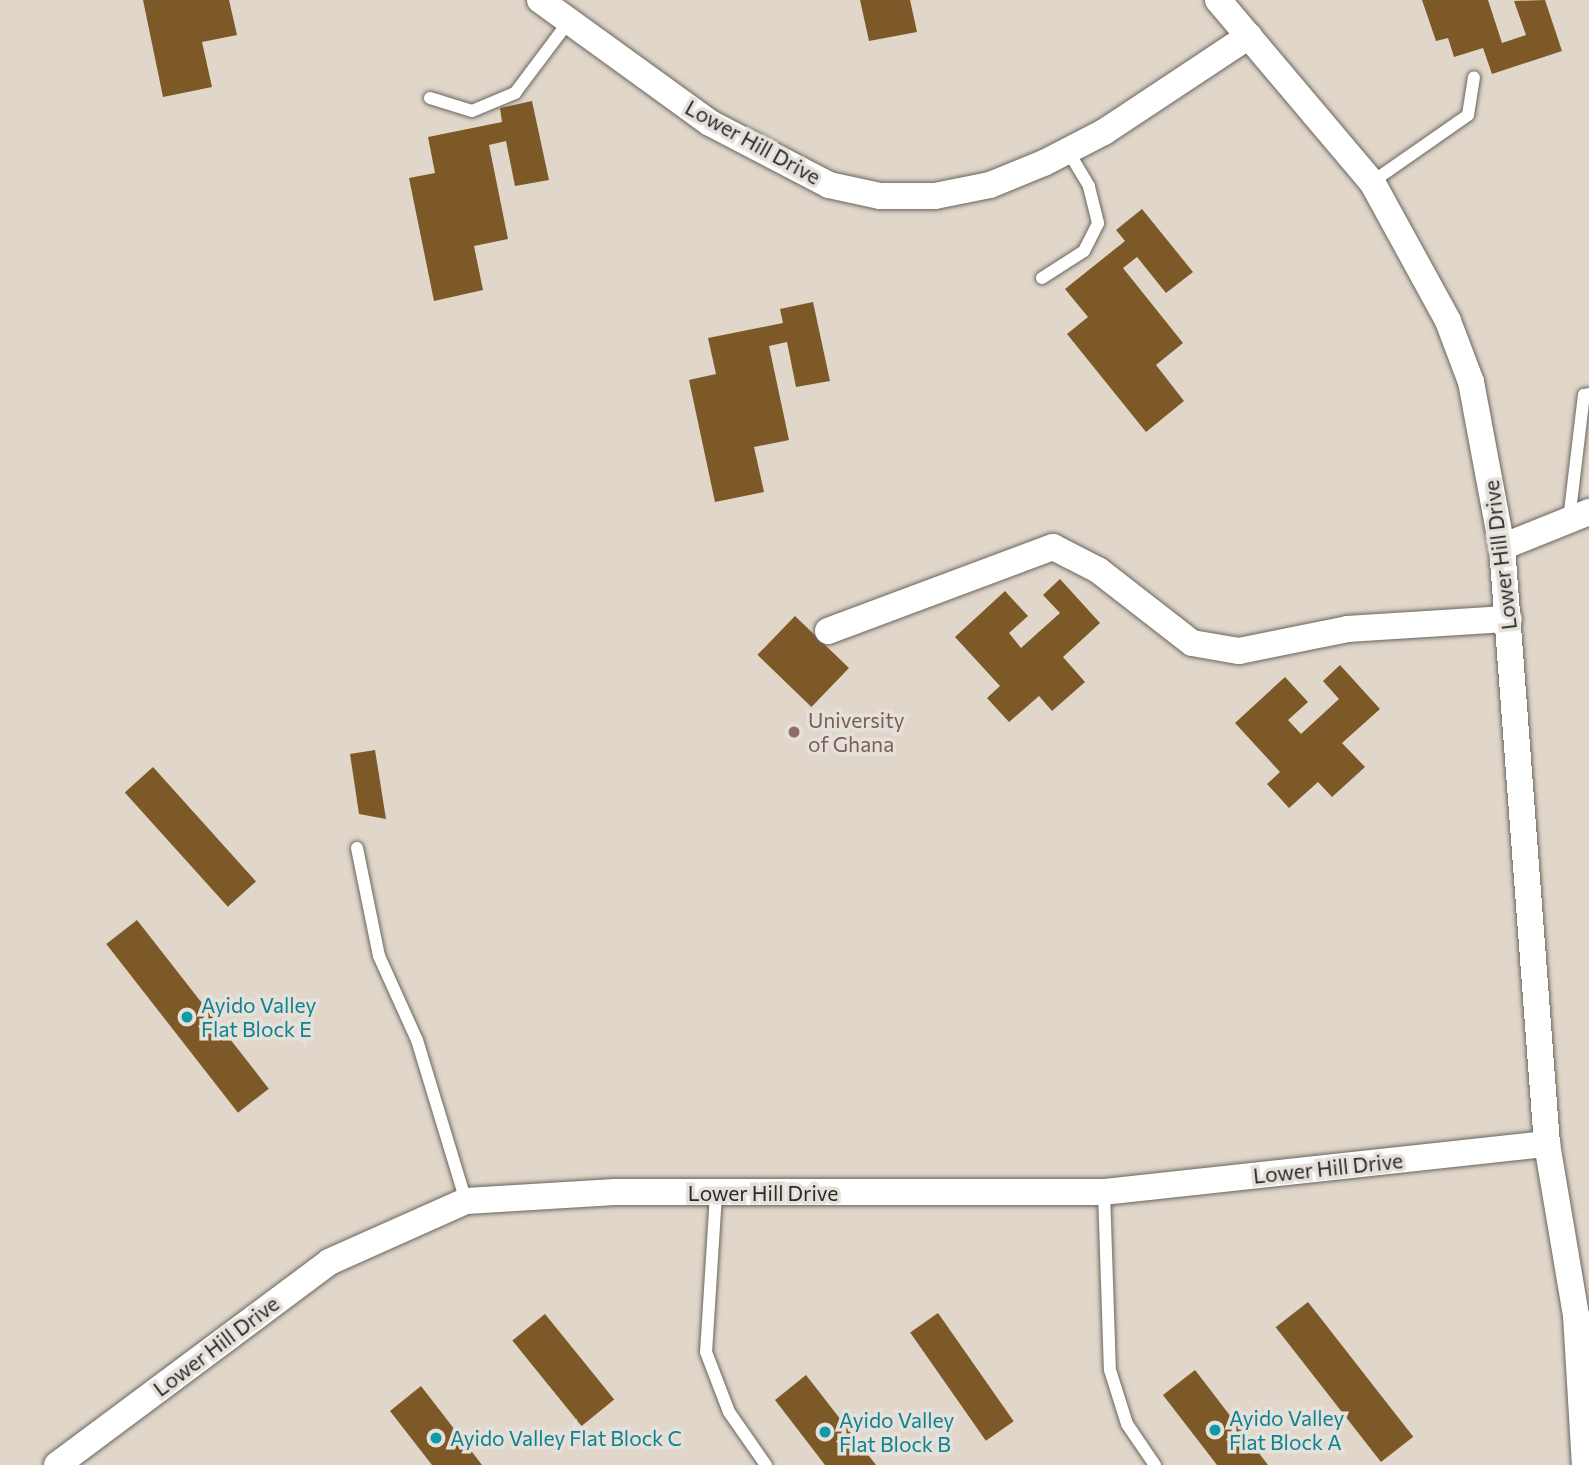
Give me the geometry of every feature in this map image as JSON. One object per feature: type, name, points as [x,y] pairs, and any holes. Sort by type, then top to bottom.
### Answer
[{"type":"street","name":"Lower Hill Drive","points":[[540,0],[710,123],[829,185],[880,196],[935,196],[990,185],[1068,151],[1249,36]]},
{"type":"street","name":"Lower Hill Drive","points":[[1218,0],[1372,182],[1448,321],[1471,382],[1502,547],[1547,1144],[1576,1314],[1586,1465]]},
{"type":"street","points":[[1502,547],[1579,516]]},
{"type":"street","points":[[828,631],[1053,547],[1098,570],[1192,643],[1239,651],[1348,629],[1509,619]]},
{"type":"street","name":"Lower Hill Drive","points":[[57,1465],[329,1262],[466,1201],[615,1192],[1104,1192],[1547,1144]]},
{"type":"lane","points":[[430,99],[472,111],[515,93],[569,21]]},
{"type":"lane","points":[[1372,182],[1468,115],[1474,77]]},
{"type":"lane","points":[[1042,278],[1084,251],[1098,223],[1089,186],[1068,151]]},
{"type":"lane","points":[[1579,516],[1584,395],[1589,394]]},
{"type":"lane","points":[[357,848],[379,956],[417,1040],[466,1201]]},
{"type":"lane","points":[[1104,1192],[1110,1370],[1127,1424],[1155,1465]]},
{"type":"lane","points":[[716,1194],[706,1352],[729,1412],[766,1465]]},
{"type":"shaded area","name":"University of Ghana","points":[[0,0],[1589,0],[1589,1465],[0,1465]]},
{"type":"building","points":[[143,0],[229,0],[237,35],[202,42],[212,87],[163,97]]},
{"type":"building","points":[[860,0],[910,0],[917,32],[869,41]]},
{"type":"building","points":[[1422,0],[1488,0],[1502,43],[1526,35],[1514,1],[1545,0],[1562,51],[1492,74],[1483,48],[1454,57],[1448,38],[1436,41]]},
{"type":"building","points":[[532,101],[549,180],[515,186],[506,141],[489,145],[508,239],[474,246],[483,290],[434,301],[409,178],[435,173],[428,137],[502,122],[500,108]]},
{"type":"building","points":[[1142,209],[1193,272],[1166,293],[1137,257],[1123,268],[1183,343],[1156,365],[1184,401],[1146,432],[1067,334],[1088,317],[1065,289],[1125,241],[1116,230]]},
{"type":"building","points":[[813,302],[830,381],[796,387],[787,342],[769,346],[789,440],[754,447],[764,492],[715,502],[689,380],[716,374],[708,338],[783,323],[780,309]]},
{"type":"building","points":[[1060,579],[1100,623],[1063,657],[1085,682],[1052,711],[1039,696],[1009,722],[987,698],[1000,686],[955,637],[1005,591],[1028,616],[1009,633],[1021,648],[1060,613],[1043,595]]},
{"type":"building","points":[[795,616],[849,668],[811,707],[757,655]]},
{"type":"building","points":[[1340,665],[1380,709],[1342,743],[1365,767],[1332,797],[1318,782],[1289,808],[1267,784],[1280,772],[1235,723],[1285,677],[1308,702],[1288,720],[1301,734],[1339,699],[1323,681]]},
{"type":"building","points":[[375,750],[386,819],[359,814],[350,754]]},
{"type":"building","points":[[153,767],[256,881],[228,907],[125,792]]},
{"type":"building","name":"Ayido Valley Flat Block E","points":[[137,920],[269,1089],[238,1113],[106,944]]},
{"type":"building","points":[[1308,1302],[1413,1437],[1381,1462],[1276,1327]]},
{"type":"building","points":[[938,1313],[1014,1421],[986,1441],[910,1333]]},
{"type":"building","points":[[545,1314],[614,1399],[582,1426],[512,1340]]},
{"type":"building","name":"Ayido Valley Flat Block A","points":[[1195,1370],[1268,1465],[1217,1465],[1163,1395]]},
{"type":"building","name":"Ayido Valley Flat Block B","points":[[806,1375],[876,1465],[825,1465],[775,1400]]},
{"type":"building","name":"Ayido Valley Flat Block C","points":[[421,1386],[482,1465],[432,1465],[390,1411]]},
{"type":"place","name":"University of Ghana","points":[[794,732]]},
{"type":"place","name":"Ayido Valley Flat Block E","points":[[187,1017]]},
{"type":"place","name":"Ayido Valley Flat Block A","points":[[1215,1430]]},
{"type":"place","name":"Ayido Valley Flat Block B","points":[[825,1432]]},
{"type":"place","name":"Ayido Valley Flat Block C","points":[[436,1438]]}]
